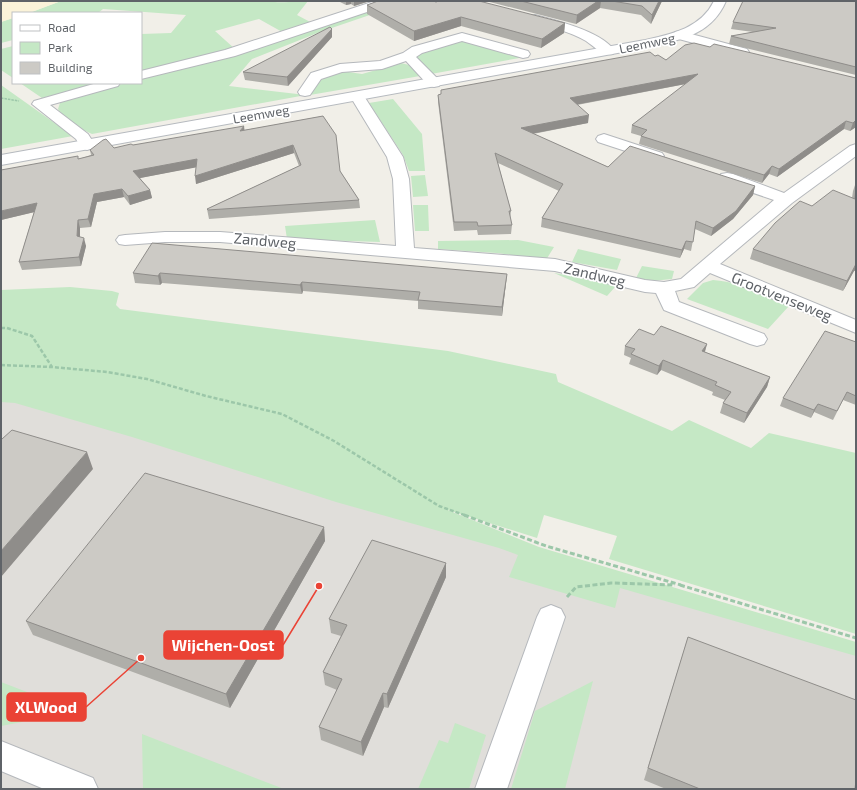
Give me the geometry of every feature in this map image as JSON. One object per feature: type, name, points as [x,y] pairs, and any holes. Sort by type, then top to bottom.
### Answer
[{"type":"street","points":[[142,75],[230,53],[387,1]]},
{"type":"street","points":[[680,35],[709,20],[718,7],[720,1]]},
{"type":"street","points":[[520,15],[573,29],[586,35],[608,51]]},
{"type":"street","name":"Leemweg","points":[[1,160],[608,51],[680,35],[754,55]]},
{"type":"street","name":"Leemweg","points":[[305,92],[316,76],[340,68],[382,64],[408,56],[418,50],[462,37],[523,54]]},
{"type":"street","points":[[408,56],[434,83]]},
{"type":"street","points":[[87,145],[83,137],[39,104],[109,84]]},
{"type":"street","points":[[357,96],[395,157],[401,179],[405,252]]},
{"type":"street","points":[[604,139],[672,161]]},
{"type":"street","name":"Grootvenseweg","points":[[664,288],[687,284],[786,199],[856,149]]},
{"type":"street","points":[[709,172],[786,199]]},
{"type":"street","name":"Zandweg","points":[[125,240],[165,237],[220,237],[555,265],[645,286],[664,288]]},
{"type":"street","name":"Grootvenseweg","points":[[708,266],[856,327]]},
{"type":"street","points":[[664,288],[671,306],[757,339]]},
{"type":"street","points":[[492,789],[551,617]]},
{"type":"street","points":[[1,756],[82,789]]},
{"type":"path","points":[[1,328],[7,328],[32,336],[52,367]]},
{"type":"path","points":[[1,365],[52,367],[107,372],[147,379],[206,396],[282,414],[334,441],[439,506],[546,546],[856,638]]},
{"type":"path","points":[[551,617],[576,587],[617,583],[681,585]]},
{"type":"shaded area","points":[[1,392],[856,655],[856,789],[1,789]]},
{"type":"green space","points":[[61,1],[308,1],[297,15],[314,24],[284,33],[259,19],[215,31],[235,49],[142,73],[142,34],[171,33],[186,15],[103,9],[99,12],[32,12]]},
{"type":"green space","points":[[402,4],[320,32],[252,59],[229,86],[306,95],[92,134],[68,121],[58,109],[60,103],[78,94],[120,84],[142,84],[142,78],[367,9]]},
{"type":"green space","points":[[12,18],[12,40],[1,43],[1,22]]},
{"type":"green space","points":[[460,41],[466,41],[525,57],[431,74],[416,58],[416,55]]},
{"type":"green space","points":[[12,46],[12,77],[1,70],[1,49]]},
{"type":"green space","points":[[401,63],[409,65],[420,76],[310,95],[316,82],[342,71],[362,74]]},
{"type":"green space","points":[[21,84],[98,84],[42,98]]},
{"type":"green space","points":[[1,85],[73,136],[1,149]]},
{"type":"green space","points":[[393,99],[422,134],[425,171],[409,171],[403,155],[369,103]]},
{"type":"green space","points":[[425,175],[428,196],[413,197],[411,176]]},
{"type":"green space","points":[[413,205],[428,205],[429,231],[415,231]]},
{"type":"green space","points":[[375,220],[380,242],[287,239],[285,226]]},
{"type":"green space","points":[[518,240],[554,247],[546,260],[497,253],[438,249],[438,241]]},
{"type":"green space","points":[[578,249],[621,259],[617,270],[572,262]]},
{"type":"green space","points":[[642,266],[674,271],[672,279],[652,281],[636,278]]},
{"type":"green space","points":[[554,273],[579,277],[616,286],[607,296]]},
{"type":"green space","points":[[713,280],[742,286],[789,306],[768,329],[687,299],[703,283]]},
{"type":"green space","points":[[70,287],[119,293],[116,305],[120,309],[448,351],[556,374],[558,382],[672,431],[689,420],[751,448],[769,433],[856,453],[856,634],[609,559],[617,536],[544,515],[537,538],[445,509],[539,547],[856,642],[856,656],[620,588],[615,608],[509,577],[518,555],[499,548],[336,502],[132,437],[15,403],[1,402],[1,290]]},
{"type":"green space","points":[[593,681],[565,789],[511,789],[535,711]]},
{"type":"green space","points":[[1,682],[53,702],[22,722],[1,726]]},
{"type":"green space","points":[[455,723],[486,735],[469,789],[418,789],[439,740],[448,743]]},
{"type":"green space","points":[[142,734],[284,789],[143,789]]},
{"type":"sand","points":[[1,1],[61,1],[32,12],[12,12],[12,18],[1,22]]},
{"type":"building","points":[[378,1],[479,1],[565,23],[542,39],[461,17],[414,31],[367,5]]},
{"type":"building","points":[[521,1],[598,1],[577,15]]},
{"type":"building","points":[[612,1],[659,1],[652,15],[642,6]]},
{"type":"building","points":[[743,1],[856,1],[856,67],[731,36],[776,28],[733,22]]},
{"type":"building","points":[[330,27],[332,29],[287,77],[243,72]]},
{"type":"building","points":[[694,43],[710,47],[714,44],[856,78],[856,120],[853,123],[846,121],[779,169],[772,166],[764,175],[641,136],[647,130],[632,125],[698,74],[570,98],[589,115],[521,128],[608,167],[630,146],[755,186],[736,211],[713,228],[696,221],[693,242],[686,241],[682,250],[542,218],[563,184],[495,153],[511,211],[509,211],[512,225],[478,226],[477,222],[454,222],[438,95],[441,94],[441,90],[650,52],[655,56],[658,55],[666,60],[685,45]]},
{"type":"building","points":[[323,116],[336,135],[340,171],[359,200],[208,210],[207,209],[301,165],[293,145],[195,176],[197,159],[133,171],[150,190],[128,196],[122,189],[94,194],[88,219],[78,220],[77,236],[84,238],[79,257],[19,262],[37,203],[1,211],[1,170],[78,156],[78,159],[94,155],[90,150],[106,139],[114,148],[244,126],[240,131]]},
{"type":"building","points":[[856,186],[856,264],[847,281],[753,249],[775,223],[800,201],[812,206],[833,190],[855,199]]},
{"type":"building","points":[[152,243],[507,274],[502,307],[418,300],[420,292],[302,282],[300,285],[160,273],[158,276],[133,273]]},
{"type":"building","points":[[661,326],[707,344],[702,351],[770,377],[747,413],[723,403],[731,392],[715,385],[717,382],[663,360],[659,366],[631,354],[635,349],[625,346],[639,329],[654,335]]},
{"type":"building","points":[[825,331],[856,342],[856,396],[847,392],[837,411],[818,404],[814,410],[783,398]]},
{"type":"building","points":[[12,430],[87,452],[1,551],[1,439]]},
{"type":"building","points":[[145,473],[324,527],[226,694],[26,621]]},
{"type":"building","points":[[372,540],[446,563],[387,694],[383,693],[361,742],[319,727],[342,679],[323,672],[347,625],[329,619]]},
{"type":"building","points":[[688,637],[856,700],[855,789],[700,789],[648,768]]},
{"type":"place","name":"Wijchen-Oost","points":[[319,586]]},
{"type":"place","name":"XLWood","points":[[141,658]]}]
